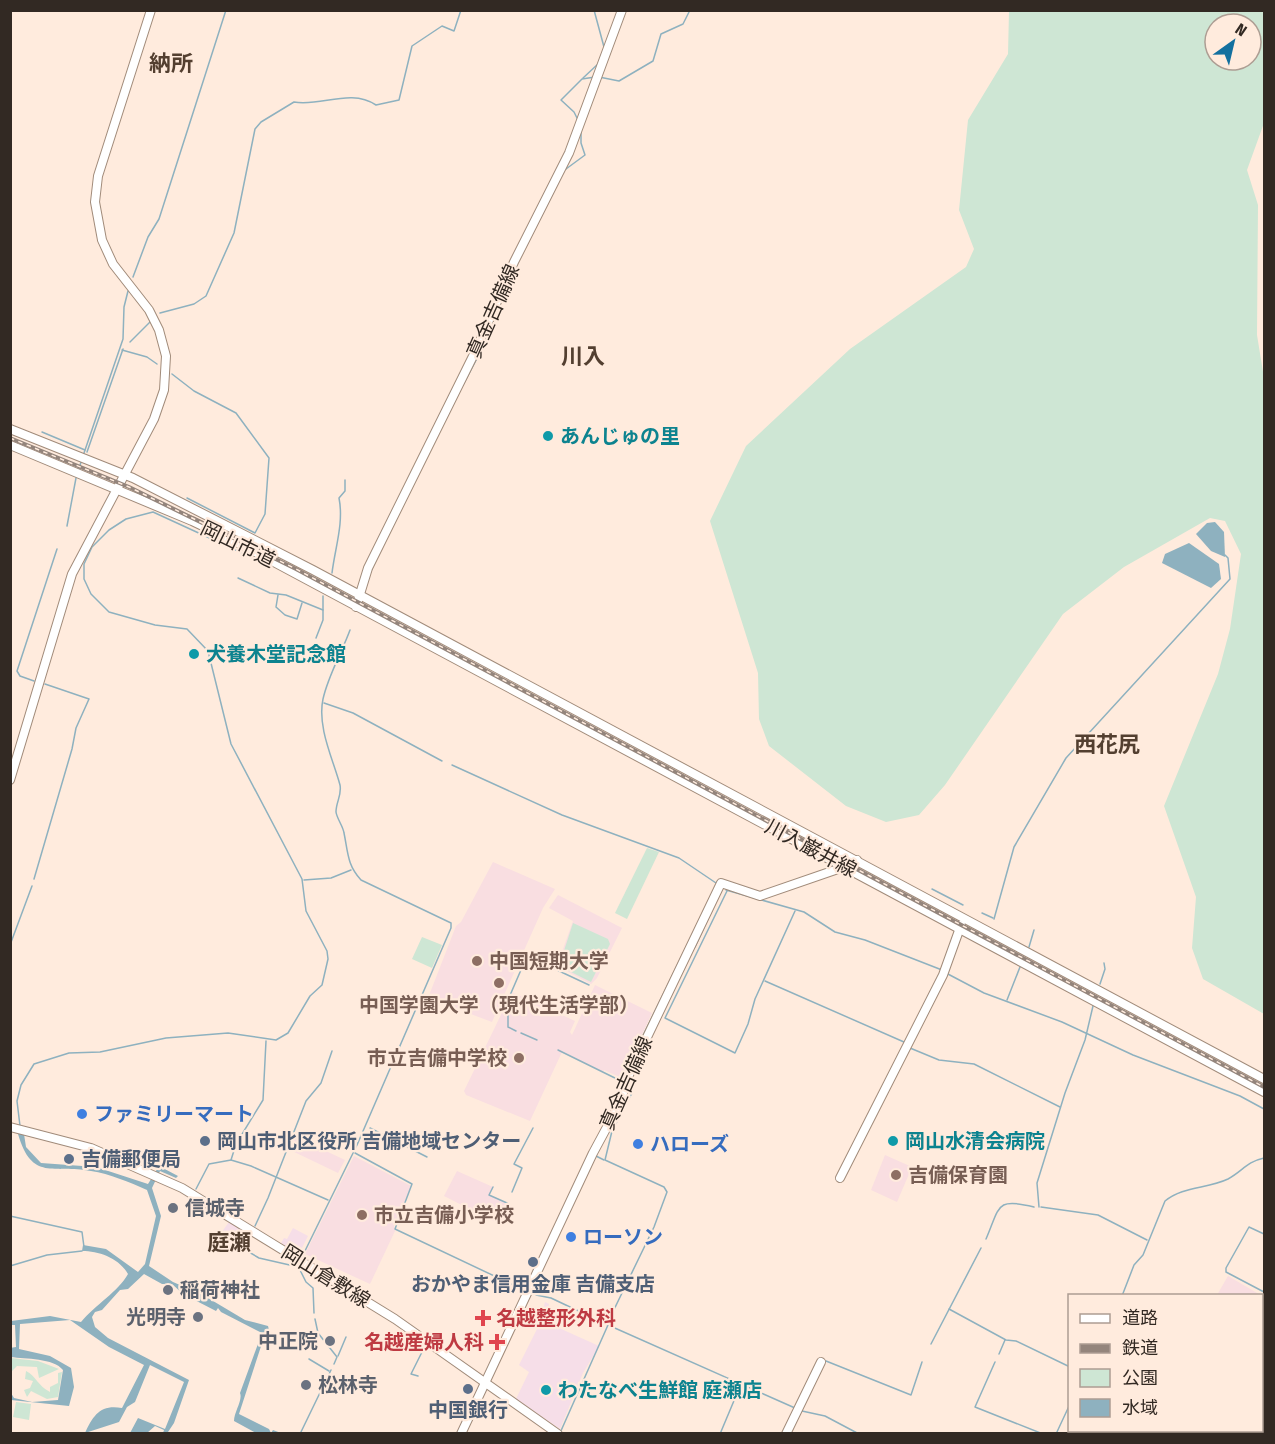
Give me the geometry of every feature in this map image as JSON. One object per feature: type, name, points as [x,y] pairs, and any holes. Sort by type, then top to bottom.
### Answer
[{"type":"main road","points":[[10,780],[72,574],[160,404],[166,374],[166,356],[159,330],[149,310],[106,252],[97,219],[96,189],[151,10]]},
{"type":"main road","name":"真金吉備線","points":[[356,607],[368,568],[477,348],[514,262],[553,188],[582,119],[622,10]]},
{"type":"main road","name":"岡山市道","points":[[10,429],[124,474],[359,594]]},
{"type":"main road","name":"岡山市道","points":[[10,445],[242,545],[356,607]]},
{"type":"main road","name":"川入巌井線","points":[[359,594],[1264,1079]]},
{"type":"main road","name":"川入巌井線","points":[[356,607],[1264,1092]]},
{"type":"main road","name":"真金吉備線","points":[[486,1382],[593,1153],[621,1101],[626,1081],[664,998],[721,883],[760,896],[844,867],[857,860]]},
{"type":"main road","points":[[840,1178],[944,972],[962,917]]},
{"type":"main road","name":"岡山倉敷線","points":[[16,1128],[91,1148],[156,1174],[394,1319],[558,1434]]},
{"type":"main road","points":[[786,1434],[821,1362]]},
{"type":"main road","points":[[461,1434],[486,1382]]},
{"type":"shaded area","points":[[493,862],[555,889],[543,908],[492,1022],[428,998],[456,926],[461,922]]},
{"type":"shaded area","points":[[558,895],[622,928],[597,978],[591,984],[557,966],[573,921],[549,908]]},
{"type":"shaded area","name":"市立吉備中学校","points":[[595,985],[652,1013],[622,1078],[604,1070],[603,1072],[562,1052],[530,1121],[466,1095],[464,1091],[512,992],[575,1021],[570,1032],[572,1035]]},
{"type":"shaded area","points":[[294,1136],[345,1160],[338,1173],[288,1149]]},
{"type":"shaded area","points":[[885,1155],[912,1167],[897,1202],[871,1190]]},
{"type":"shaded area","name":"市立吉備小学校","points":[[354,1156],[411,1186],[394,1226],[395,1231],[370,1284],[305,1254]]},
{"type":"shaded area","points":[[457,1171],[493,1187],[489,1195],[507,1204],[499,1224],[444,1196]]},
{"type":"shaded area","points":[[229,1222],[249,1234],[242,1245],[221,1233]]},
{"type":"shaded area","points":[[293,1228],[308,1236],[299,1254],[281,1243],[284,1238],[287,1239]]},
{"type":"shaded area","points":[[1228,1276],[1259,1294],[1218,1294]]},
{"type":"shaded area","points":[[1263,1296],[1264,1297],[1263,1368]]},
{"type":"shaded area","points":[[545,1302],[549,1304],[548,1323],[599,1346],[583,1373],[560,1429],[516,1399],[529,1372],[519,1365],[540,1323]]},
{"type":"green space","points":[[1009,11],[1264,11],[1264,123],[1247,170],[1258,205],[1257,335],[1264,378],[1264,1014],[1203,979],[1192,948],[1196,897],[1164,806],[1218,674],[1230,629],[1241,554],[1225,521],[1210,518],[1124,567],[1063,614],[945,785],[919,815],[886,822],[846,806],[769,746],[759,719],[758,673],[710,521],[746,446],[850,349],[966,267],[974,249],[959,210],[968,120],[1008,54]]},
{"type":"green space","points":[[647,848],[659,852],[627,919],[615,913]]},
{"type":"green space","points":[[573,923],[608,939],[610,944],[591,982],[559,966]]},
{"type":"green space","points":[[422,937],[442,945],[432,968],[412,959]]},
{"type":"green space","points":[[11,1358],[38,1361],[59,1369],[39,1378],[37,1367],[17,1366],[11,1372]]},
{"type":"green space","points":[[26,1371],[50,1392],[50,1387],[58,1383],[58,1373],[62,1372],[58,1397],[47,1399],[31,1391],[27,1397],[24,1390],[30,1388],[33,1381],[25,1379]]},
{"type":"green space","points":[[16,1402],[31,1404],[29,1420],[13,1417]]},
{"type":"water","points":[[1215,522],[1224,532],[1225,557],[1211,551],[1196,534],[1207,523]]},
{"type":"water","points":[[1189,543],[1219,564],[1221,579],[1211,588],[1162,563],[1165,554]]},
{"type":"water","points":[[18,1134],[24,1134],[26,1147],[41,1163],[96,1167],[148,1184],[159,1166],[178,1176],[176,1178],[160,1171],[152,1188],[161,1216],[149,1266],[173,1282],[203,1295],[245,1320],[268,1326],[270,1334],[265,1334],[239,1414],[269,1429],[271,1433],[256,1433],[234,1421],[240,1393],[262,1333],[221,1312],[218,1308],[216,1311],[183,1294],[172,1284],[162,1284],[144,1274],[128,1289],[120,1290],[102,1310],[95,1312],[92,1317],[95,1327],[108,1338],[189,1380],[174,1423],[168,1432],[170,1433],[163,1433],[164,1430],[155,1426],[147,1433],[130,1433],[138,1418],[165,1429],[184,1382],[150,1365],[135,1402],[127,1407],[119,1422],[85,1433],[91,1421],[103,1409],[122,1408],[144,1365],[109,1347],[70,1320],[20,1324],[19,1349],[50,1356],[71,1368],[74,1387],[69,1406],[11,1400],[11,1393],[14,1398],[32,1402],[58,1400],[63,1370],[46,1361],[11,1357],[10,1348],[16,1347],[15,1325],[11,1325],[11,1321],[50,1316],[81,1322],[119,1287],[128,1274],[108,1256],[82,1251],[83,1245],[106,1249],[138,1272],[145,1264],[156,1216],[147,1190],[98,1172],[46,1168],[37,1165],[30,1159]]},
{"type":"waterway","points":[[133,277],[148,237],[159,219],[226,10]]},
{"type":"waterway","points":[[160,313],[194,304],[206,296],[234,233],[255,129],[261,122],[294,102],[356,98],[376,105],[399,100],[412,46],[442,26],[454,31],[461,10]]},
{"type":"waterway","points":[[594,10],[604,47]]},
{"type":"waterway","points":[[599,77],[619,81],[653,61],[661,34],[683,24],[690,10]]},
{"type":"waterway","points":[[583,78],[598,64],[603,51]]},
{"type":"waterway","points":[[578,120],[574,112],[561,100],[582,79],[595,77]]},
{"type":"waterway","points":[[566,169],[585,155],[581,143],[581,130]]},
{"type":"waterway","points":[[540,219],[555,189]]},
{"type":"waterway","points":[[84,453],[123,339],[124,307],[128,291]]},
{"type":"waterway","points":[[463,385],[483,347],[504,294]]},
{"type":"waterway","points":[[130,342],[150,322]]},
{"type":"waterway","points":[[87,452],[123,349]]},
{"type":"waterway","points":[[122,350],[147,357],[157,364]]},
{"type":"waterway","points":[[172,374],[194,391],[236,413],[269,458],[265,514],[255,533],[187,498]]},
{"type":"waterway","points":[[42,432],[85,450]]},
{"type":"waterway","points":[[79,469],[81,462]]},
{"type":"waterway","points":[[67,526],[76,478]]},
{"type":"waterway","points":[[332,573],[340,526],[339,498],[345,491],[345,480]]},
{"type":"waterway","points":[[20,1126],[17,1101],[21,1085],[34,1064],[69,1053],[100,1052],[166,1038],[228,1033],[276,1040],[288,1033],[310,996],[322,985],[328,959],[327,951],[306,911],[302,879],[231,744],[208,651],[187,629],[155,625],[109,612],[91,594],[84,579],[84,564],[92,547],[109,530],[126,519],[153,512],[266,564]]},
{"type":"waterway","points":[[34,681],[20,676],[17,671],[57,549]]},
{"type":"waterway","points":[[994,919],[1014,847],[1066,758],[1230,579],[1228,558],[1225,555]]},
{"type":"waterway","points":[[369,576],[374,564]]},
{"type":"waterway","points":[[238,578],[270,593],[286,595],[323,610]]},
{"type":"waterway","points":[[278,595],[276,607],[285,615],[297,619],[302,603]]},
{"type":"waterway","points":[[316,638],[323,620],[323,596]]},
{"type":"waterway","points":[[302,1257],[357,1145],[451,928],[451,923],[361,880],[351,864],[336,812],[340,785],[322,721],[323,699],[328,682],[350,630]]},
{"type":"waterway","points":[[34,879],[76,728],[89,699],[45,684]]},
{"type":"waterway","points":[[324,703],[353,713],[442,761]]},
{"type":"waterway","points":[[452,765],[562,815],[679,858],[716,883]]},
{"type":"waterway","points":[[304,880],[331,878],[351,870]]},
{"type":"waterway","points":[[10,945],[32,886]]},
{"type":"waterway","points":[[932,889],[963,905]]},
{"type":"waterway","points":[[726,890],[804,912],[835,932],[865,940],[942,970]]},
{"type":"waterway","points":[[727,891],[665,1018],[735,1053],[748,1024],[755,999],[795,911]]},
{"type":"waterway","points":[[558,1050],[621,1081],[709,900]]},
{"type":"waterway","points":[[695,947],[713,908]]},
{"type":"waterway","points":[[982,913],[993,918]]},
{"type":"waterway","points":[[1029,947],[1034,930]]},
{"type":"waterway","points":[[516,1031],[508,1027],[508,1000],[527,956],[589,985]]},
{"type":"waterway","points":[[1100,984],[1105,969],[1104,963]]},
{"type":"waterway","points":[[1007,1000],[1020,967]]},
{"type":"waterway","points":[[946,973],[984,993],[1062,1022],[1133,1055],[1240,1096],[1264,1109]]},
{"type":"waterway","points":[[765,981],[904,1042]]},
{"type":"waterway","points":[[1039,1207],[1037,1183],[1065,1093],[1085,1040],[1093,1006]]},
{"type":"waterway","points":[[521,1033],[537,1040]]},
{"type":"waterway","points":[[196,1189],[209,1164],[231,1160],[236,1144],[263,1100],[266,1041]]},
{"type":"waterway","points":[[910,1048],[939,1060],[974,1064],[1060,1107]]},
{"type":"waterway","points":[[255,1226],[306,1101],[321,1083],[332,1051]]},
{"type":"waterway","points":[[607,1324],[654,1227],[667,1192],[664,1187],[605,1160],[612,1131],[632,1093],[630,1082],[643,1054]]},
{"type":"waterway","points":[[370,1128],[427,1157]]},
{"type":"waterway","points":[[512,1192],[522,1168],[514,1164],[533,1128]]},
{"type":"waterway","points":[[355,1153],[412,1184],[395,1229],[526,1291]]},
{"type":"waterway","points":[[596,1156],[604,1160]]},
{"type":"waterway","points":[[1123,1294],[1134,1265],[1143,1255],[1165,1201],[1187,1190],[1228,1179],[1249,1164],[1264,1158]]},
{"type":"waterway","points":[[231,1160],[251,1166],[328,1200]]},
{"type":"waterway","points":[[493,1187],[489,1195],[507,1203]]},
{"type":"waterway","points":[[986,1239],[997,1212],[1005,1204],[1034,1207]]},
{"type":"waterway","points":[[1041,1207],[1098,1215],[1147,1240]]},
{"type":"waterway","points":[[10,1216],[82,1232],[84,1247]]},
{"type":"waterway","points":[[1264,1234],[1249,1227],[1226,1268],[1226,1272],[1264,1292]]},
{"type":"waterway","points":[[249,1235],[242,1248],[259,1258],[294,1266]]},
{"type":"waterway","points":[[931,1344],[981,1248]]},
{"type":"waterway","points":[[10,1266],[47,1255],[82,1251]]},
{"type":"waterway","points":[[298,1266],[306,1282],[313,1288],[314,1313]]},
{"type":"waterway","points":[[536,1295],[551,1298],[608,1325],[560,1433]]},
{"type":"waterway","points":[[949,1309],[1006,1340],[1016,1341],[1068,1366]]},
{"type":"waterway","points":[[315,1319],[318,1333],[337,1357],[334,1364]]},
{"type":"waterway","points":[[608,1325],[795,1408]]},
{"type":"waterway","points":[[338,1356],[346,1337]]},
{"type":"waterway","points":[[999,1354],[1005,1340]]},
{"type":"waterway","points":[[418,1376],[411,1374],[425,1346]]},
{"type":"waterway","points":[[309,1359],[329,1371]]},
{"type":"waterway","points":[[826,1361],[911,1395],[922,1362]]},
{"type":"waterway","points":[[995,1362],[975,1407],[1043,1434]]},
{"type":"waterway","points":[[300,1434],[331,1370]]},
{"type":"waterway","points":[[720,1434],[741,1384]]},
{"type":"waterway","points":[[1056,1434],[1068,1408]]},
{"type":"waterway","points":[[802,1411],[825,1416],[859,1434]]},
{"type":"railway","points":[[10,438],[129,487],[296,569],[1264,1087]]},
{"type":"place","name":"あんじゅの里","points":[[548,436]]},
{"type":"place","name":"犬養木堂記念館","points":[[194,654]]},
{"type":"place","name":"中国短期大学","points":[[477,961]]},
{"type":"place","name":"中国学園大学（現代生活学部）","points":[[499,983]]},
{"type":"place","name":"市立吉備中学校","points":[[519,1058]]},
{"type":"place","name":"ファミリーマート","points":[[82,1114]]},
{"type":"place","name":"岡山市北区役所 吉備地域センター","points":[[205,1141]]},
{"type":"place","name":"岡山水清会病院","points":[[893,1141]]},
{"type":"place","name":"ハローズ","points":[[638,1144]]},
{"type":"place","name":"吉備郵便局","points":[[69,1159]]},
{"type":"place","name":"吉備保育園","points":[[896,1175]]},
{"type":"place","name":"信城寺","points":[[173,1208]]},
{"type":"place","name":"市立吉備小学校","points":[[362,1215]]},
{"type":"place","name":"ローソン","points":[[571,1237]]},
{"type":"place","name":"おかやま信用金庫 吉備支店","points":[[533,1262]]},
{"type":"place","name":"稲荷神社","points":[[168,1290]]},
{"type":"place","name":"光明寺","points":[[198,1317]]},
{"type":"place","name":"名越整形外科","points":[[483,1318]]},
{"type":"place","name":"中正院","points":[[330,1341]]},
{"type":"place","name":"名越産婦人科","points":[[497,1342]]},
{"type":"place","name":"松林寺","points":[[306,1385]]},
{"type":"place","name":"中国銀行","points":[[468,1389]]},
{"type":"place","name":"わたなべ生鮮館 庭瀬店","points":[[546,1390]]},
{"type":"district","name":"納所","points":[[171,63]]},
{"type":"district","name":"川入","points":[[583,356]]},
{"type":"district","name":"西花尻","points":[[1107,744]]},
{"type":"district","name":"庭瀬","points":[[229,1242]]}]
